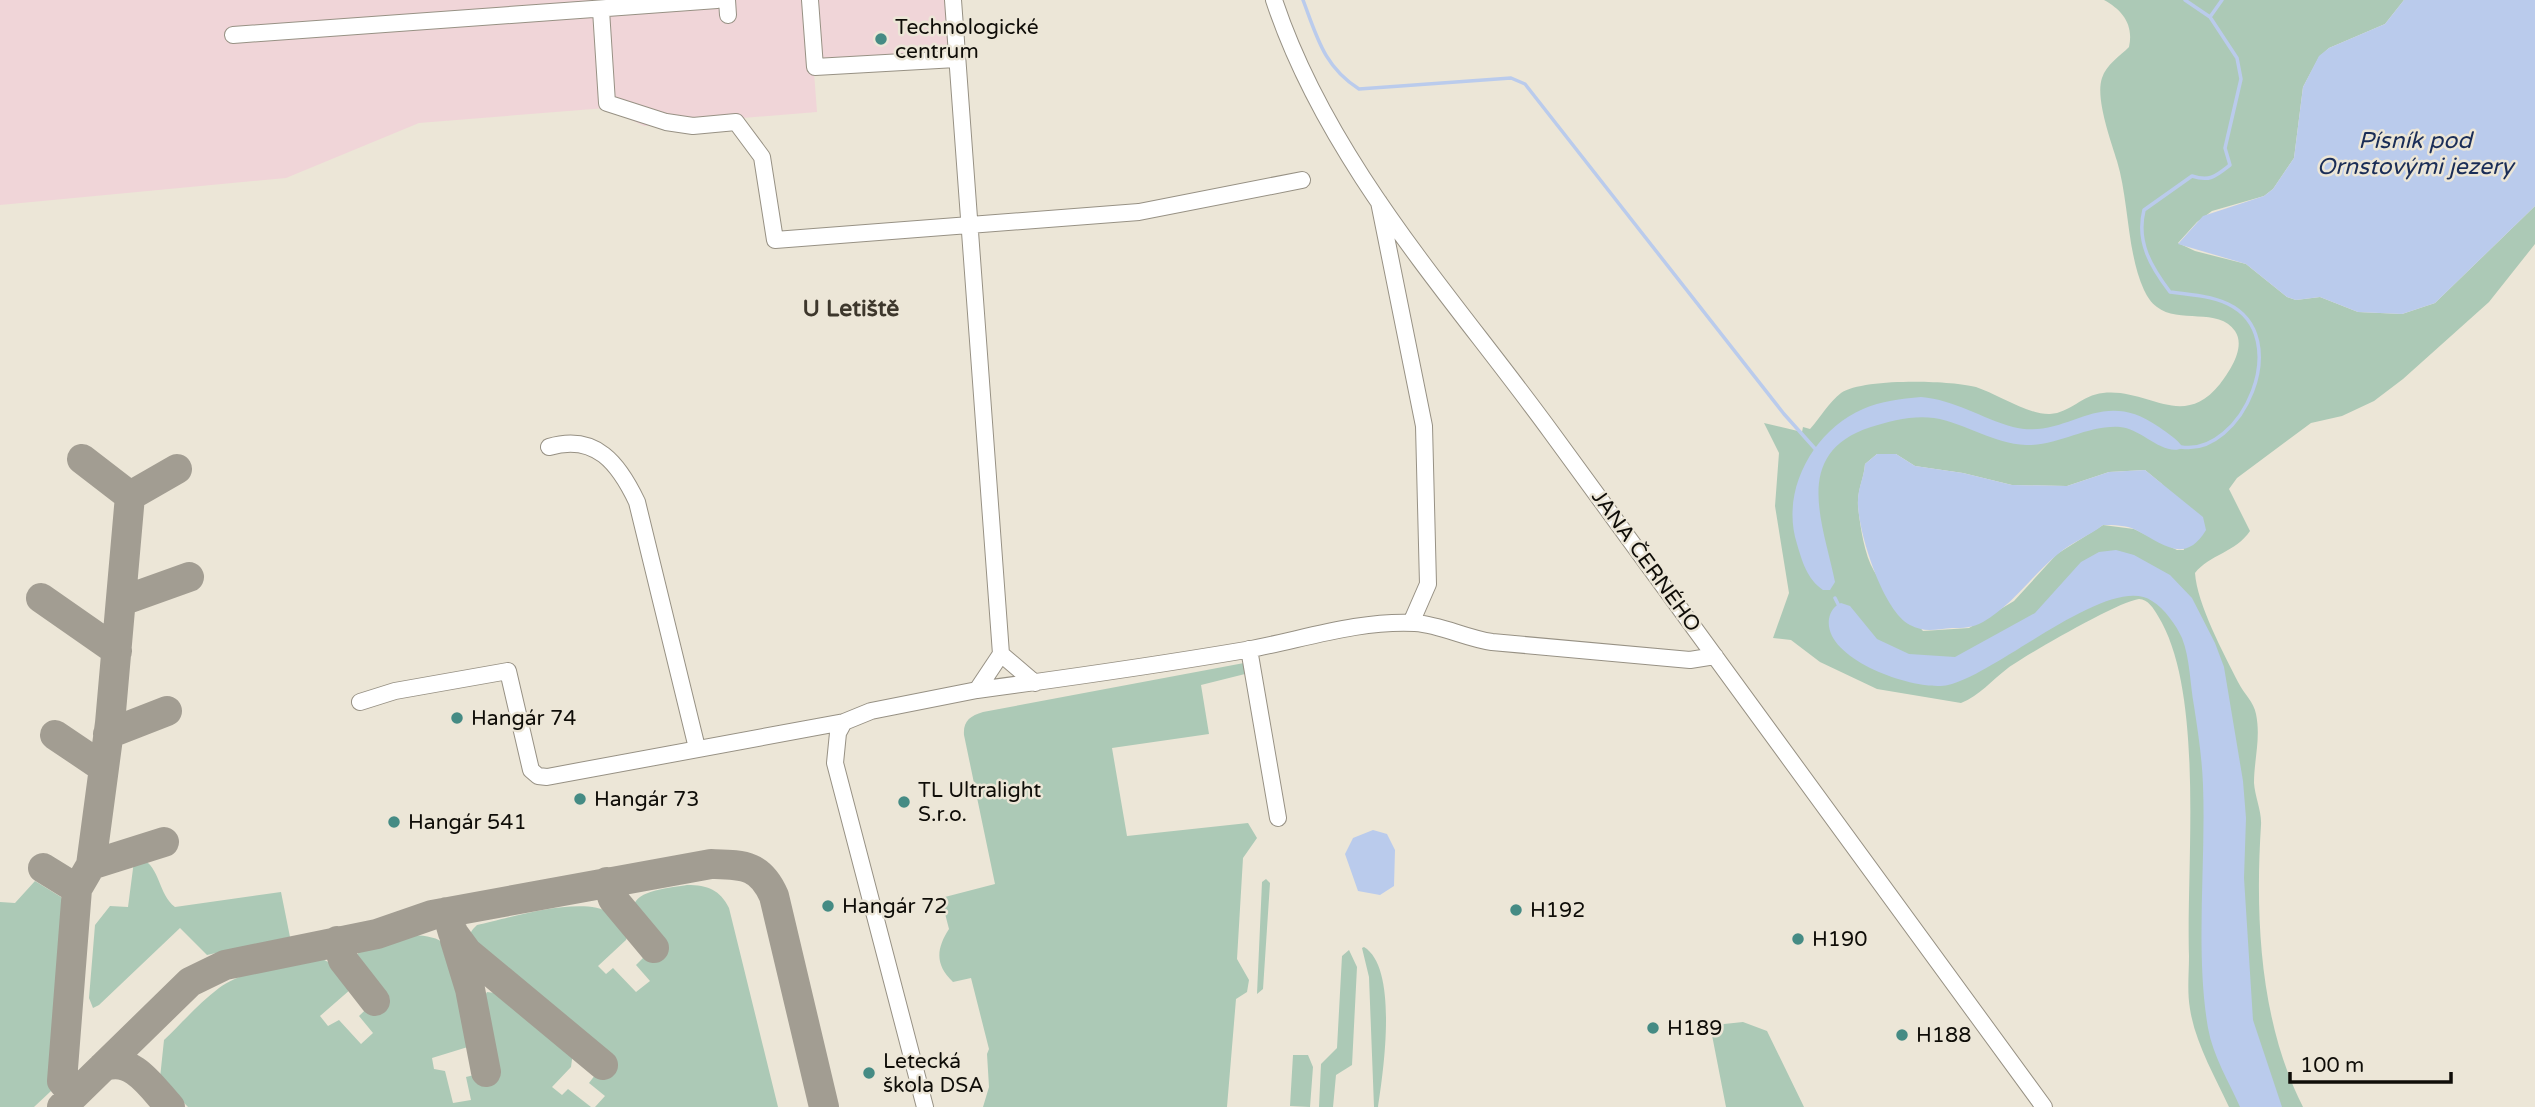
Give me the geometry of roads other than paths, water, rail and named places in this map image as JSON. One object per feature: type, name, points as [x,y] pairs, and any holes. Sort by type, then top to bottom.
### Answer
[{"type":"street","points":[[233,36],[479,8],[601,10],[717,0]]},
{"type":"street","points":[[810,0],[815,67],[956,59]]},
{"type":"street","points":[[953,0],[967,226],[1001,654],[977,690]]},
{"type":"street","name":"JANA ČERNÉHO","points":[[1275,0],[1298,65],[1315,99],[1378,197],[1453,304],[1549,429],[2044,1107]]},
{"type":"street","points":[[601,10],[607,103],[666,122],[693,126],[736,122],[762,157],[775,240],[1139,212],[1302,180]]},
{"type":"street","points":[[1378,197],[1424,426],[1428,584],[1411,623]]},
{"type":"street","points":[[549,447],[567,442],[588,445],[605,456],[625,477],[637,502],[697,748]]},
{"type":"street","points":[[360,702],[396,691],[508,671],[531,770],[538,776],[844,722],[871,711],[977,690],[1249,649],[1329,631],[1411,623],[1436,625],[1467,638],[1492,642],[1690,660],[1715,656]]},
{"type":"street","points":[[1249,649],[1278,818]]},
{"type":"street","points":[[1001,654],[1035,683]]},
{"type":"street","points":[[844,722],[838,733],[835,763],[925,1107]]},
{"type":"water","name":"Písník pod Ornstovými jezery","points":[[2404,0],[2535,0],[2535,206],[2435,303],[2402,314],[2358,312],[2320,297],[2296,300],[2287,297],[2246,264],[2178,244],[2203,216],[2264,196],[2273,189],[2294,158],[2303,87],[2319,56],[2329,48],[2385,24]]},
{"type":"water","points":[[1921,397],[1957,405],[2013,427],[2033,429],[2051,427],[2101,412],[2119,411],[2138,415],[2159,427],[2183,448],[2168,449],[2136,432],[2120,427],[2096,429],[2050,442],[2026,445],[2002,441],[1957,424],[1926,417],[1871,427],[1846,439],[1830,454],[1821,472],[1818,493],[1820,515],[1835,582],[1830,590],[1823,590],[1813,581],[1806,569],[1793,524],[1797,484],[1805,465],[1829,432],[1845,419],[1877,404]]},
{"type":"water","points":[[1877,454],[1896,454],[1915,466],[1963,473],[2012,485],[2067,486],[2109,472],[2145,470],[2203,517],[2206,530],[2198,541],[2182,549],[2164,545],[2128,527],[2103,525],[2048,562],[2004,607],[1983,622],[1964,628],[1920,629],[1900,617],[1882,589],[1859,518],[1859,494],[1865,464]]},
{"type":"water","points":[[2116,550],[2134,555],[2170,575],[2192,598],[2224,667],[2243,781],[2246,818],[2244,878],[2253,1020],[2282,1107],[2240,1107],[2210,1038],[2202,969],[2204,815],[2201,755],[2187,654],[2180,633],[2166,613],[2152,601],[2133,596],[2109,600],[2082,612],[1969,677],[1948,685],[1934,686],[1895,678],[1875,670],[1841,648],[1831,634],[1831,612],[1841,603],[1850,606],[1877,639],[1909,654],[1955,657],[2035,613],[2081,562],[2099,552]]},
{"type":"water","points":[[1373,830],[1387,834],[1395,850],[1394,886],[1380,895],[1358,891],[1345,854],[1353,838]]},
{"type":"waterway","points":[[1303,0],[1323,50],[1337,71],[1359,89],[1511,78],[1525,84],[1784,414],[1818,452]]},
{"type":"waterway","points":[[2181,447],[2203,445],[2224,433],[2240,415],[2252,391],[2259,366],[2258,341],[2248,320],[2222,301],[2170,292],[2151,264],[2144,243],[2144,210],[2192,176],[2212,177],[2230,165],[2225,148],[2241,79],[2237,58],[2210,17],[2185,0]]},
{"type":"waterway","points":[[2210,17],[2222,0]]},
{"type":"waterway","points":[[1835,598],[1840,608]]},
{"type":"place","name":"Technologické centrum","points":[[881,39]]},
{"type":"place","name":"Hangár 74","points":[[457,718]]},
{"type":"place","name":"Hangár 73","points":[[580,799]]},
{"type":"place","name":"TL Ultralight S.r.o.","points":[[904,802]]},
{"type":"place","name":"Hangár 541","points":[[394,822]]},
{"type":"place","name":"Hangár 72","points":[[828,906]]},
{"type":"place","name":"H192","points":[[1516,910]]},
{"type":"place","name":"H190","points":[[1798,939]]},
{"type":"place","name":"H189","points":[[1653,1028]]},
{"type":"place","name":"H188","points":[[1902,1035]]},
{"type":"place","name":"Letecká škola DSA","points":[[869,1073]]},
{"type":"district","name":"U Letiště","points":[[851,309]]}]
